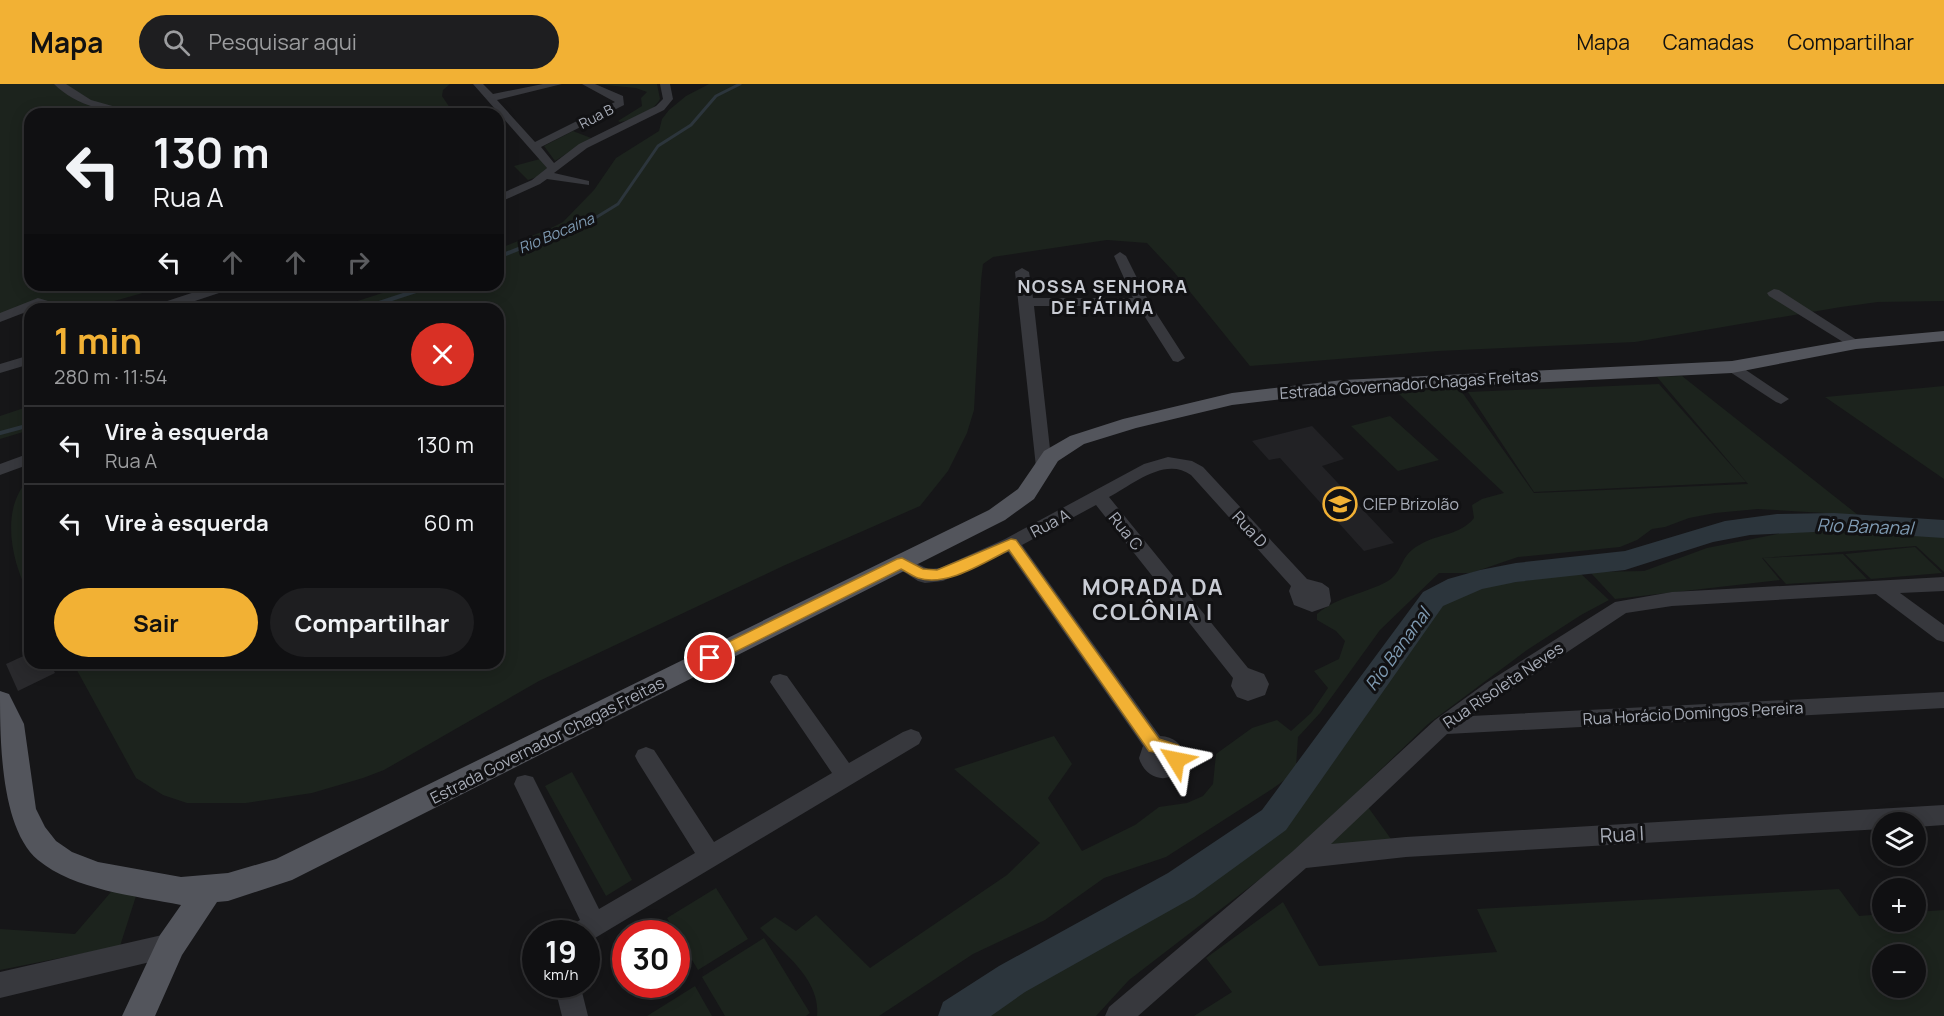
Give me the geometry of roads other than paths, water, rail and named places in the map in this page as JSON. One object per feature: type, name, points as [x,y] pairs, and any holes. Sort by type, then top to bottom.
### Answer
[{"type":"main road","name":"Estrada Governador Chagas Freitas","points":[[0,701],[10,724],[22,809],[35,836],[46,850],[71,865],[98,875],[168,890],[208,890],[246,883],[282,872],[519,773],[902,562],[1010,507],[1026,494],[1059,449],[1088,436],[1220,402],[1266,394],[1344,386],[1731,367],[1856,344],[1944,336]]},
{"type":"main road","points":[[138,1016],[171,945],[208,890]]},
{"type":"street","points":[[59,84],[87,102],[112,108]]},
{"type":"street","points":[[478,84],[499,108]]},
{"type":"street","points":[[490,98],[557,84]]},
{"type":"street","name":"Rua B","points":[[535,146],[619,104],[620,99],[617,96],[587,84]]},
{"type":"street","points":[[504,196],[530,185],[584,146],[663,106],[668,99],[665,84]]},
{"type":"street","points":[[504,113],[535,146],[549,172],[585,183]]},
{"type":"street","points":[[1120,256],[1143,302],[1178,358]]},
{"type":"street","points":[[1022,272],[1028,302],[1044,467]]},
{"type":"street","points":[[176,303],[211,291]]},
{"type":"street","points":[[1774,293],[1856,344]]},
{"type":"street","points":[[1028,302],[1143,302]]},
{"type":"street","points":[[0,318],[24,308]]},
{"type":"street","points":[[0,369],[24,360]]},
{"type":"street","points":[[1731,367],[1781,399]]},
{"type":"street","points":[[0,470],[24,460]]},
{"type":"street","name":"Rua A","points":[[902,562],[921,574],[937,575],[964,566],[1011,543],[1164,462],[1179,462],[1197,471]]},
{"type":"street","name":"Rua D","points":[[1197,471],[1303,587]]},
{"type":"street","name":"Rua C","points":[[1099,497],[1244,677]]},
{"type":"street","points":[[1011,543],[1155,746]]},
{"type":"street","name":"Rua Risoleta Neves","points":[[1118,1016],[1301,858],[1442,726],[1493,688],[1622,607],[1672,599],[1944,584]]},
{"type":"street","points":[[1880,588],[1944,634]]},
{"type":"street","points":[[780,682],[846,776]]},
{"type":"street","name":"Rua Horácio Domingos Pereira","points":[[1442,726],[1944,700]]},
{"type":"street","points":[[600,920],[911,738]]},
{"type":"street","points":[[646,756],[710,856]]},
{"type":"street","points":[[519,773],[583,920]]},
{"type":"street","name":"Rua I","points":[[1301,858],[1406,847],[1944,815]]},
{"type":"street","points":[[0,985],[171,945]]},
{"type":"street","points":[[570,998],[575,1016]]},
{"type":"waterway","name":"Rio Bocaína","points":[[537,242],[587,223],[618,204],[658,146],[691,125],[716,96],[740,84]]},
{"type":"waterway","name":"Rio Bocaína","points":[[504,255],[541,240]]},
{"type":"waterway","name":"Rio Bocaína","points":[[379,303],[416,291]]},
{"type":"waterway","name":"Rio Bocaína","points":[[0,433],[24,427]]},
{"type":"waterway","name":"Rio Bananal","points":[[957,1016],[1012,979],[1181,885],[1274,820],[1433,599],[1458,586],[1498,575],[1611,563],[1654,552],[1711,533],[1750,526],[1834,522],[1944,529]]},
{"type":"place","name":"CIEP Brizolão","points":[[1340,504]]},
{"type":"district","name":"NOSSA SENHORA DE FÁTIMA","points":[[1103,296]]},
{"type":"district","name":"MORADA DA COLÔNIA I","points":[[1153,600]]}]
